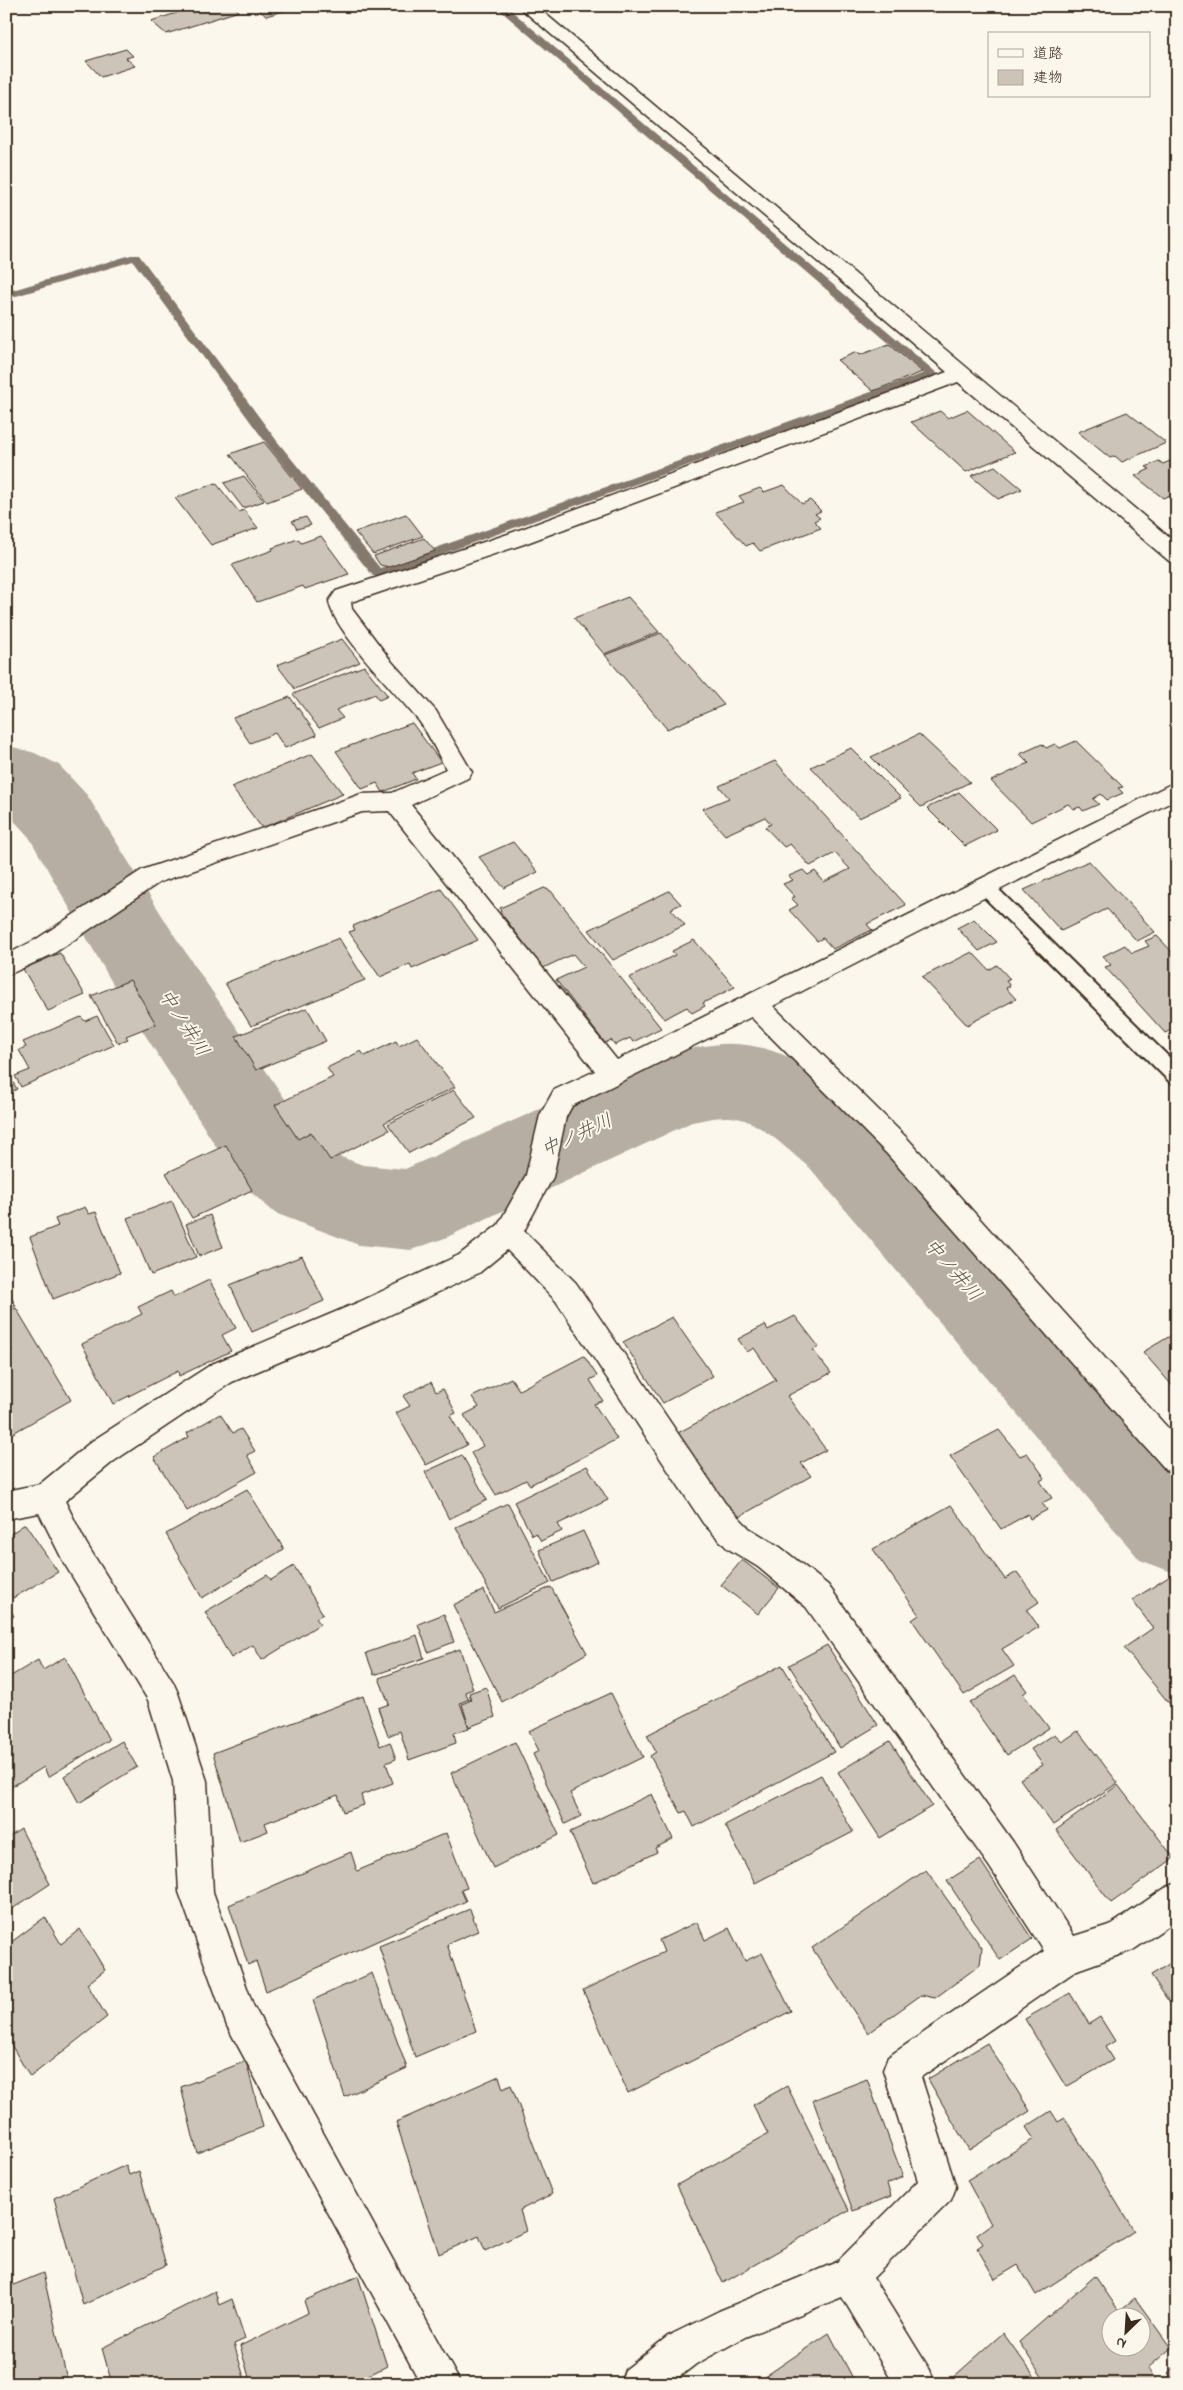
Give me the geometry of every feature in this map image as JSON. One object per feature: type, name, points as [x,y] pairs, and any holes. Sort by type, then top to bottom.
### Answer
[{"type":"street","points":[[526,6],[1177,556]]},
{"type":"street","points":[[6,966],[44,946],[151,876],[361,803],[395,802],[460,772],[428,717],[384,667],[341,610],[340,601],[344,596],[516,539],[960,374]]},
{"type":"street","points":[[6,1505],[47,1497],[103,1451],[222,1373],[369,1311],[469,1264],[508,1232],[539,1178],[553,1115],[563,1098],[1177,789]]},
{"type":"street","points":[[395,802],[612,1073]]},
{"type":"street","points":[[754,1003],[897,1146],[1177,1460]]},
{"type":"street","points":[[508,1232],[566,1292],[714,1513],[738,1538],[769,1557],[816,1596],[837,1622],[1001,1854],[1067,1956]]},
{"type":"street","points":[[47,1497],[75,1553],[162,1692],[190,1781],[196,1892],[239,2014],[442,2384]]},
{"type":"street","points":[[639,2384],[682,2350],[732,2324],[850,2275],[938,2187],[901,2070],[1067,1956],[1121,1938],[1177,1900]]},
{"type":"street","points":[[850,2275],[916,2384]]},
{"type":"lane","points":[[984,886],[1177,1077]]},
{"type":"building","points":[[199,6],[233,6],[239,11],[166,34],[151,21]]},
{"type":"building","points":[[264,6],[301,6],[266,16],[257,8]]},
{"type":"building","points":[[126,49],[133,56],[126,58],[135,66],[101,77],[86,61]]},
{"type":"building","points":[[889,344],[922,372],[873,391],[837,360],[857,352],[860,355]]},
{"type":"building","points":[[967,410],[1015,452],[966,472],[911,422],[940,411],[948,418]]},
{"type":"building","points":[[1127,412],[1166,443],[1122,462],[1115,456],[1110,458],[1078,432]]},
{"type":"building","points":[[264,442],[302,489],[267,502],[230,454]]},
{"type":"building","points":[[1177,458],[1177,497],[1172,500],[1168,496],[1163,498],[1135,476],[1150,469],[1146,467],[1159,461],[1163,464]]},
{"type":"building","points":[[995,466],[1022,489],[998,499],[971,476]]},
{"type":"building","points":[[244,476],[264,501],[243,508],[224,483]]},
{"type":"building","points":[[216,483],[239,512],[244,510],[258,528],[211,545],[175,498]]},
{"type":"building","points":[[784,485],[802,504],[810,500],[821,511],[815,514],[820,518],[814,521],[821,528],[760,551],[753,543],[746,546],[715,512],[744,502],[739,496],[760,488],[764,492]]},
{"type":"building","points":[[406,514],[423,536],[373,554],[355,532]]},
{"type":"building","points":[[306,517],[311,525],[297,529],[292,521]]},
{"type":"building","points":[[321,536],[349,574],[305,589],[303,586],[257,602],[232,565],[298,539],[301,543]]},
{"type":"building","points":[[424,538],[435,551],[389,567],[380,565],[374,556]]},
{"type":"building","points":[[628,597],[659,632],[604,654],[574,618]]},
{"type":"building","points":[[661,633],[724,705],[667,729],[605,655]]},
{"type":"building","points":[[342,639],[360,662],[295,689],[277,665]]},
{"type":"building","points":[[364,666],[388,696],[379,700],[375,694],[336,710],[343,718],[319,728],[293,694]]},
{"type":"building","points":[[290,697],[317,735],[285,748],[275,733],[250,743],[233,718]]},
{"type":"building","points":[[412,723],[441,762],[412,773],[416,779],[383,792],[377,783],[362,789],[336,751]]},
{"type":"building","points":[[919,734],[970,782],[921,807],[871,757]]},
{"type":"building","points":[[1076,741],[1123,787],[1118,788],[1123,793],[1107,800],[1101,794],[1093,799],[1099,804],[1083,811],[1080,807],[1074,809],[1068,804],[1031,822],[991,781],[1029,763],[1020,754],[1042,744],[1046,748],[1055,744],[1060,748]]},
{"type":"building","points":[[851,748],[901,798],[859,818],[811,767]]},
{"type":"building","points":[[312,754],[343,794],[262,828],[231,787]]},
{"type":"building","points":[[775,761],[906,905],[867,924],[872,930],[833,949],[823,938],[817,941],[789,910],[798,905],[791,898],[795,897],[783,884],[793,880],[789,876],[803,870],[808,875],[815,871],[824,882],[850,869],[835,853],[810,866],[790,844],[784,847],[765,827],[771,824],[765,817],[725,835],[702,809],[729,798],[719,786]]},
{"type":"building","points":[[959,792],[997,830],[965,846],[927,808]]},
{"type":"building","points":[[513,842],[538,872],[504,888],[479,857]]},
{"type":"building","points":[[1089,861],[1155,932],[1137,941],[1107,909],[1061,931],[1024,890]]},
{"type":"building","points":[[544,888],[551,891],[661,1028],[633,1042],[630,1038],[615,1045],[611,1040],[605,1043],[556,980],[584,967],[573,954],[543,968],[501,913],[500,908]]},
{"type":"building","points":[[441,889],[478,940],[412,969],[410,964],[380,977],[349,932],[355,930],[353,926]]},
{"type":"building","points":[[669,891],[681,904],[671,909],[685,925],[613,960],[589,930]]},
{"type":"building","points":[[974,919],[997,942],[979,951],[957,928]]},
{"type":"building","points":[[1157,936],[1177,957],[1177,1027],[1165,1033],[1105,967],[1111,965],[1103,956],[1125,945],[1132,953],[1149,946],[1145,941]]},
{"type":"building","points":[[339,938],[365,980],[251,1026],[225,983]]},
{"type":"building","points":[[694,940],[735,987],[703,1003],[705,1006],[692,1013],[687,1007],[664,1019],[629,978],[675,955],[672,951]]},
{"type":"building","points":[[972,952],[989,970],[997,965],[1010,979],[1006,981],[1010,986],[1006,988],[1016,999],[967,1025],[922,977]]},
{"type":"building","points":[[60,953],[85,995],[48,1011],[23,969]]},
{"type":"building","points":[[130,980],[156,1024],[126,1036],[128,1039],[118,1043],[91,996]]},
{"type":"building","points":[[307,1008],[326,1041],[256,1070],[236,1036]]},
{"type":"building","points":[[97,1016],[114,1045],[21,1087],[15,1076],[30,1070],[19,1050],[26,1047],[23,1042],[81,1017],[85,1021]]},
{"type":"building","points":[[417,1037],[455,1087],[384,1123],[389,1130],[330,1160],[311,1132],[298,1139],[275,1105],[333,1077],[327,1068],[361,1051],[365,1056],[396,1041],[399,1046]]},
{"type":"building","points":[[6,1071],[17,1089],[6,1094]]},
{"type":"building","points":[[454,1090],[476,1118],[409,1153],[388,1124]]},
{"type":"building","points":[[226,1145],[252,1190],[192,1218],[166,1173]]},
{"type":"building","points":[[172,1201],[196,1257],[151,1275],[127,1218]]},
{"type":"building","points":[[85,1207],[89,1214],[96,1212],[120,1273],[53,1299],[30,1237],[58,1226],[55,1219]]},
{"type":"building","points":[[210,1215],[223,1247],[199,1256],[186,1224]]},
{"type":"building","points":[[302,1256],[324,1301],[252,1332],[230,1285]]},
{"type":"building","points":[[209,1280],[236,1328],[222,1335],[231,1351],[179,1376],[178,1371],[113,1404],[82,1344],[142,1314],[138,1307],[171,1291],[174,1297]]},
{"type":"building","points":[[6,1288],[16,1306],[6,1310]]},
{"type":"building","points":[[16,1308],[71,1400],[6,1437],[6,1354],[13,1351],[6,1340],[6,1313]]},
{"type":"building","points":[[795,1316],[819,1347],[813,1350],[831,1373],[787,1396],[826,1450],[801,1463],[811,1476],[735,1519],[676,1434],[776,1380],[754,1348],[747,1352],[738,1339],[765,1325],[768,1330]]},
{"type":"building","points":[[672,1317],[713,1376],[663,1403],[623,1342]]},
{"type":"building","points":[[1177,1332],[1177,1391],[1143,1352]]},
{"type":"building","points":[[584,1356],[597,1376],[590,1380],[603,1401],[594,1404],[617,1439],[530,1485],[526,1480],[496,1495],[471,1453],[483,1446],[464,1415],[479,1407],[472,1397],[511,1378],[519,1390]]},
{"type":"building","points":[[431,1382],[436,1392],[443,1389],[456,1413],[450,1416],[467,1445],[426,1465],[396,1413],[410,1406],[403,1396]]},
{"type":"building","points":[[220,1414],[233,1433],[241,1429],[255,1451],[247,1455],[257,1472],[187,1511],[154,1457],[189,1437],[187,1433]]},
{"type":"building","points":[[999,1430],[1020,1456],[1027,1453],[1045,1478],[1040,1481],[1052,1498],[1042,1503],[1047,1510],[1030,1519],[1028,1514],[1001,1529],[950,1456]]},
{"type":"building","points":[[462,1455],[487,1500],[449,1519],[425,1472]]},
{"type":"building","points":[[587,1466],[608,1500],[558,1524],[562,1531],[541,1541],[536,1533],[532,1535],[514,1502]]},
{"type":"building","points":[[247,1489],[284,1549],[202,1598],[166,1534]]},
{"type":"building","points":[[508,1503],[550,1583],[498,1608],[456,1527]]},
{"type":"building","points":[[951,1505],[1005,1579],[1017,1572],[1039,1602],[1027,1610],[1039,1627],[1002,1649],[1014,1666],[964,1695],[912,1620],[919,1615],[873,1549]]},
{"type":"building","points":[[25,1524],[58,1572],[13,1598],[6,1589],[6,1537]]},
{"type":"building","points":[[583,1531],[598,1562],[553,1582],[539,1550]]},
{"type":"building","points":[[742,1560],[779,1588],[758,1614],[721,1585]]},
{"type":"building","points":[[294,1566],[323,1614],[316,1618],[320,1624],[262,1660],[253,1645],[231,1658],[205,1612],[267,1575],[271,1580]]},
{"type":"building","points":[[1175,1573],[1177,1574],[1177,1713],[1124,1648],[1153,1628],[1132,1600]]},
{"type":"building","points":[[551,1587],[587,1653],[502,1702],[453,1605],[484,1590],[494,1612]]},
{"type":"building","points":[[6,1602],[14,1616],[6,1622]]},
{"type":"building","points":[[444,1614],[454,1642],[428,1652],[418,1624]]},
{"type":"building","points":[[417,1635],[424,1658],[374,1675],[366,1653]]},
{"type":"building","points":[[827,1645],[878,1725],[840,1748],[789,1665]]},
{"type":"building","points":[[460,1649],[473,1689],[465,1692],[469,1699],[460,1703],[469,1728],[454,1733],[456,1743],[409,1760],[400,1731],[388,1736],[378,1708],[389,1704],[379,1678]]},
{"type":"building","points":[[65,1657],[109,1740],[48,1777],[44,1767],[6,1790],[6,1679],[38,1660],[43,1670]]},
{"type":"building","points":[[782,1665],[834,1752],[694,1827],[686,1811],[681,1813],[650,1756],[656,1752],[647,1735]]},
{"type":"building","points":[[1015,1675],[1027,1691],[1023,1694],[1049,1728],[1007,1755],[970,1703]]},
{"type":"building","points":[[486,1687],[495,1717],[469,1727],[462,1704],[471,1700],[469,1693]]},
{"type":"building","points":[[611,1693],[643,1757],[570,1793],[581,1816],[565,1824],[533,1754],[539,1751],[529,1731]]},
{"type":"building","points":[[363,1696],[380,1746],[390,1742],[396,1759],[386,1763],[393,1783],[361,1795],[364,1805],[343,1812],[338,1795],[265,1823],[268,1831],[240,1842],[213,1753]]},
{"type":"building","points":[[1078,1731],[1118,1783],[1053,1825],[1020,1779],[1043,1765],[1031,1749],[1055,1734],[1062,1742]]},
{"type":"building","points":[[122,1741],[137,1767],[79,1803],[64,1776]]},
{"type":"building","points":[[890,1741],[932,1806],[880,1838],[838,1772]]},
{"type":"building","points":[[515,1742],[559,1835],[493,1868],[451,1773]]},
{"type":"building","points":[[821,1775],[853,1832],[755,1883],[725,1825]]},
{"type":"building","points":[[1118,1785],[1174,1858],[1111,1903],[1056,1830]]},
{"type":"building","points":[[652,1794],[673,1839],[655,1848],[657,1852],[593,1883],[570,1832]]},
{"type":"building","points":[[21,1829],[50,1884],[6,1913],[6,1839]]},
{"type":"building","points":[[446,1833],[467,1888],[461,1890],[466,1901],[266,1991],[256,1961],[248,1965],[229,1905],[351,1852],[357,1871]]},
{"type":"building","points":[[980,1860],[1032,1939],[1000,1960],[947,1881]]},
{"type":"building","points":[[926,1870],[982,1948],[980,1965],[935,1998],[921,1995],[868,2033],[812,1948]]},
{"type":"building","points":[[470,1909],[478,1931],[447,1944],[476,2031],[415,2057],[379,1946]]},
{"type":"building","points":[[45,1917],[61,1944],[80,1929],[105,1970],[87,1984],[107,2017],[30,2077],[6,2036],[6,1946]]},
{"type":"building","points":[[697,1922],[705,1940],[729,1928],[745,1961],[762,1953],[791,2011],[628,2093],[583,1990],[664,1952],[659,1940]]},
{"type":"building","points":[[1177,1959],[1177,2014],[1151,1975]]},
{"type":"building","points":[[372,1973],[407,2068],[345,2097],[313,2000]]},
{"type":"building","points":[[1070,1993],[1089,2024],[1100,2017],[1115,2041],[1105,2047],[1113,2060],[1066,2087],[1025,2019]]},
{"type":"building","points":[[987,2043],[1030,2111],[969,2150],[928,2079]]},
{"type":"building","points":[[246,2061],[263,2127],[197,2153],[181,2087]]},
{"type":"building","points":[[499,2076],[503,2089],[511,2085],[552,2194],[520,2210],[526,2231],[485,2251],[479,2236],[439,2254],[396,2122]]},
{"type":"building","points":[[867,2079],[903,2177],[887,2184],[891,2196],[853,2211],[813,2100]]},
{"type":"building","points":[[787,2086],[849,2210],[723,2283],[677,2185],[768,2134],[753,2105]]},
{"type":"building","points":[[1051,2111],[1058,2122],[1065,2118],[1134,2231],[1036,2295],[1018,2265],[995,2279],[977,2248],[983,2244],[977,2234],[991,2224],[967,2180],[1034,2139],[1026,2127]]},
{"type":"building","points":[[126,2165],[129,2175],[139,2171],[166,2265],[83,2305],[54,2198]]},
{"type":"building","points":[[43,2273],[68,2384],[6,2384],[6,2288]]},
{"type":"building","points":[[358,2276],[387,2366],[351,2384],[251,2384],[240,2346],[308,2313],[304,2301]]},
{"type":"building","points":[[1095,2276],[1117,2308],[1100,2308],[1100,2358],[1150,2358],[1150,2319],[1171,2348],[1148,2368],[1159,2384],[1047,2384],[1019,2342]]},
{"type":"building","points":[[215,2291],[219,2305],[232,2299],[245,2339],[234,2344],[246,2384],[112,2384],[102,2348]]},
{"type":"building","points":[[1135,2298],[1142,2308],[1123,2308]]},
{"type":"building","points":[[829,2333],[856,2384],[754,2384]]},
{"type":"building","points":[[1003,2333],[1040,2384],[951,2384],[949,2381]]},
{"type":"building","points":[[1177,2364],[1177,2384],[1168,2373]]},
{"type":"waterway","points":[[6,296],[135,257],[273,444],[378,573],[932,374],[500,6]]},
{"type":"waterway","name":"中ノ井川","points":[[6,774],[30,786],[58,816],[145,962],[271,1154],[308,1185],[359,1205],[411,1210],[675,1089],[714,1081],[753,1082],[793,1102],[843,1141],[1177,1525]]}]
